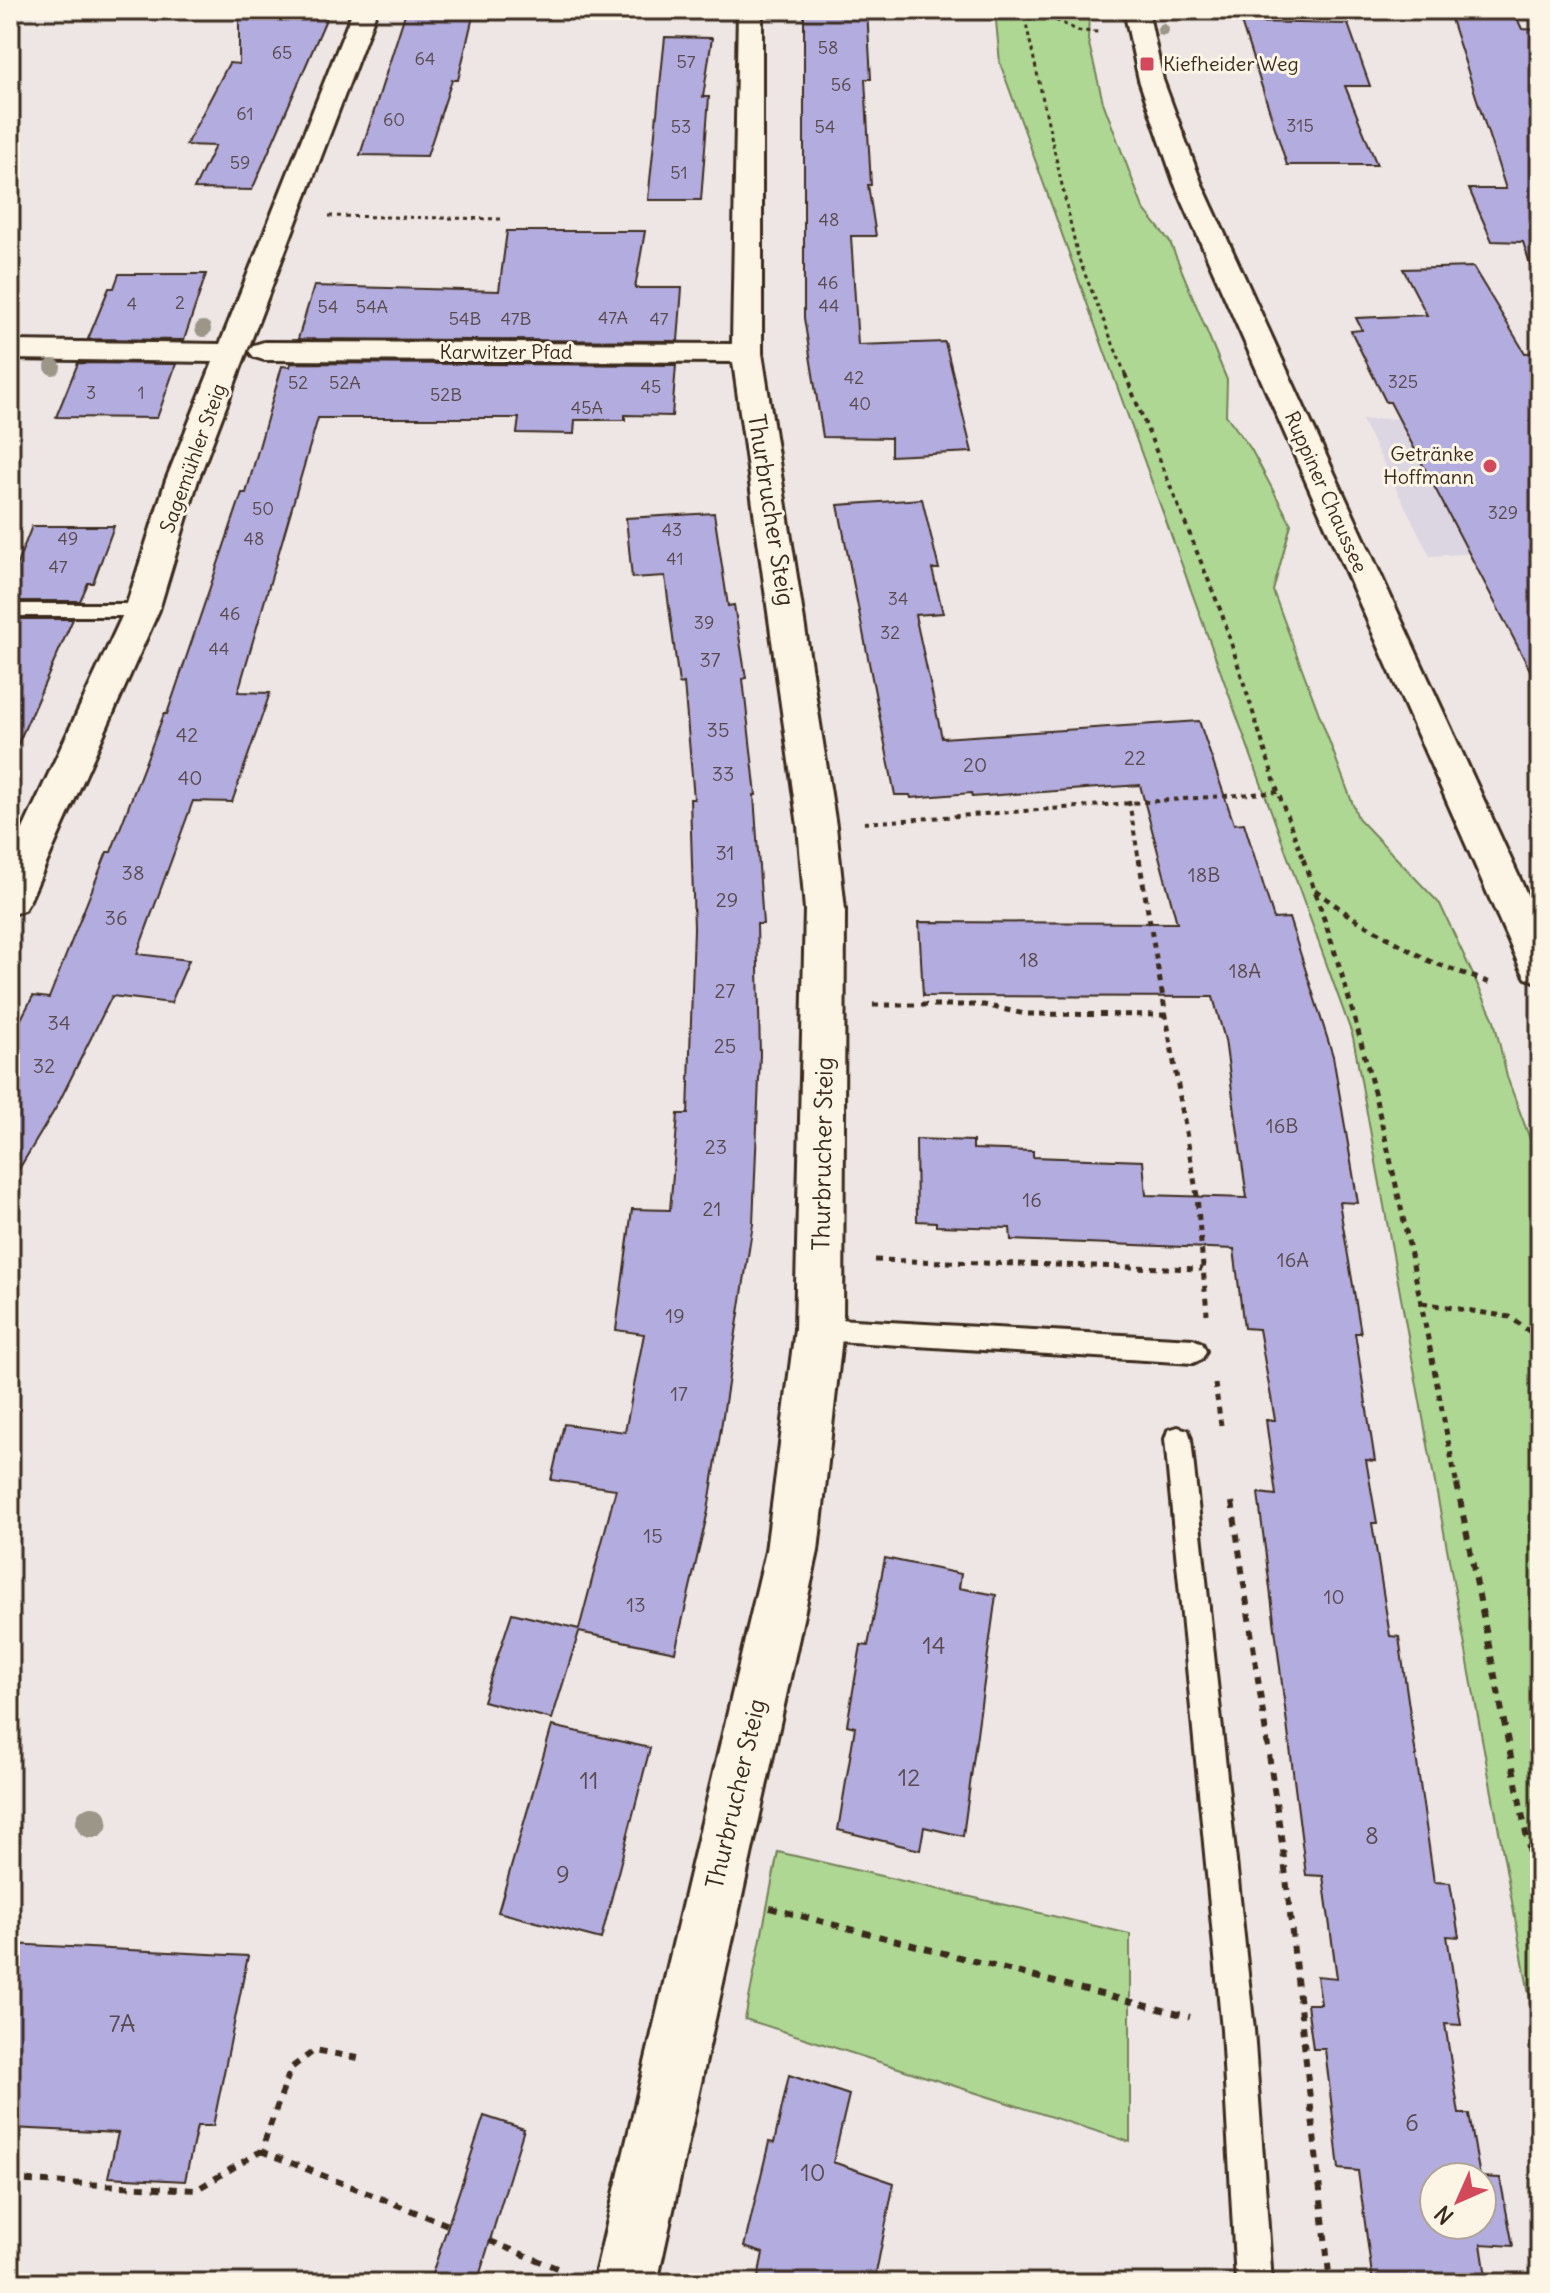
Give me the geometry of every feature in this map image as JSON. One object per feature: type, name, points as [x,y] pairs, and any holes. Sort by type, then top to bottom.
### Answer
[{"type":"street","name":"Sagemühler Steig","points":[[10,900],[142,610],[182,480],[288,215],[365,10]]},
{"type":"street","name":"Thurbrucher Steig","points":[[625,2283],[792,1551],[819,1329],[825,910],[817,826],[747,353],[750,10]]},
{"type":"street","name":"Ruppiner Chaussee","points":[[1137,22],[1186,178],[1540,967]]},
{"type":"street","points":[[10,350],[231,353]]},
{"type":"street","name":"Karwitzer Pfad","points":[[264,351],[747,353]]},
{"type":"lane","points":[[231,353],[264,351]]},
{"type":"lane","points":[[10,610],[142,610]]},
{"type":"lane","points":[[819,1329],[1202,1351]]},
{"type":"lane","points":[[1178,1439],[1238,2030],[1254,2283]]},
{"type":"path","points":[[1023,10],[1078,257],[1222,614],[1278,792],[1314,889],[1363,1042],[1421,1303],[1540,1904]]},
{"type":"path","points":[[1034,10],[1079,31],[1137,22]]},
{"type":"path","points":[[288,215],[504,219]]},
{"type":"path","points":[[817,826],[1278,792]]},
{"type":"path","points":[[1129,801],[1197,1196],[1202,1269],[1202,1351],[1222,1429]]},
{"type":"path","points":[[1314,889],[1350,916],[1429,961],[1496,985]]},
{"type":"path","points":[[826,1005],[984,1005],[1025,1014],[1167,1015]]},
{"type":"path","points":[[820,1259],[1202,1269]]},
{"type":"path","points":[[1421,1303],[1510,1317],[1540,1339]]},
{"type":"path","points":[[1231,1491],[1283,1850],[1330,2283]]},
{"type":"path","points":[[713,1893],[1238,2030]]},
{"type":"path","points":[[10,2180],[196,2190],[261,2151],[291,2068],[315,2050],[363,2059]]},
{"type":"path","points":[[261,2151],[448,2225]]},
{"type":"path","points":[[490,2241],[569,2272]]},
{"type":"shaded area","points":[[1540,411],[1540,549],[1430,556],[1362,420]]},
{"type":"green space","points":[[995,10],[1089,10],[1088,40],[1103,102],[1143,208],[1170,242],[1227,380],[1226,415],[1251,449],[1291,524],[1273,591],[1358,818],[1440,904],[1494,1020],[1507,1077],[1540,1166],[1540,2054],[1353,1037],[1000,63]]},
{"type":"green space","points":[[778,1852],[1130,1934],[1130,2142],[745,2019]]},
{"type":"building","points":[[239,10],[330,10],[252,190],[194,189],[215,146],[186,145],[229,63],[239,64]]},
{"type":"building","points":[[804,10],[867,10],[871,79],[865,79],[871,185],[868,185],[876,236],[851,236],[858,345],[945,342],[972,452],[891,456],[891,438],[823,437],[804,318]]},
{"type":"building","points":[[1448,10],[1513,10],[1522,29],[1540,30],[1540,263],[1530,264],[1523,242],[1492,241],[1469,189],[1506,189]]},
{"type":"building","points":[[406,11],[474,12],[458,80],[452,80],[427,156],[360,155]]},
{"type":"building","points":[[1241,22],[1348,24],[1370,86],[1345,86],[1377,165],[1287,165]]},
{"type":"building","points":[[665,37],[712,38],[703,97],[709,97],[701,200],[648,200]]},
{"type":"building","points":[[507,231],[645,231],[635,288],[682,288],[678,341],[298,339],[314,286],[499,291]]},
{"type":"building","points":[[1473,267],[1525,353],[1540,352],[1540,689],[1351,331],[1362,330],[1356,318],[1427,315],[1403,269]]},
{"type":"building","points":[[119,274],[206,274],[184,340],[88,339],[109,288],[114,288]]},
{"type":"building","points":[[78,363],[176,364],[157,418],[56,417]]},
{"type":"building","points":[[291,363],[676,365],[672,416],[625,415],[625,420],[575,420],[574,434],[517,433],[519,418],[318,418],[238,692],[270,693],[232,802],[193,801],[137,954],[189,960],[171,1003],[112,996],[57,1106],[10,1184],[10,1040],[33,996],[49,998],[107,852],[111,852],[164,714],[167,714],[242,493],[246,493],[282,366],[290,367]]},
{"type":"building","points":[[922,499],[939,569],[932,569],[943,613],[915,615],[942,738],[1199,721],[1234,824],[1244,823],[1274,919],[1289,918],[1333,1056],[1358,1203],[1339,1202],[1361,1333],[1355,1333],[1375,1461],[1366,1460],[1377,1523],[1372,1523],[1390,1636],[1399,1637],[1434,1882],[1450,1883],[1459,1937],[1447,1936],[1461,2025],[1445,2024],[1459,2114],[1469,2114],[1477,2161],[1418,2161],[1418,2241],[1498,2241],[1500,2178],[1513,2246],[1481,2244],[1487,2283],[1373,2283],[1358,2171],[1339,2169],[1325,2049],[1313,2049],[1307,2004],[1321,2004],[1317,1976],[1337,1978],[1323,1876],[1306,1875],[1258,1493],[1276,1495],[1266,1420],[1275,1420],[1259,1329],[1244,1328],[1234,1249],[1011,1240],[1010,1228],[936,1226],[936,1222],[917,1221],[916,1139],[973,1141],[973,1149],[1033,1151],[1033,1157],[1143,1161],[1146,1195],[1247,1198],[1225,1040],[1213,997],[923,996],[919,922],[1177,923],[1140,785],[972,797],[971,793],[911,798],[910,795],[895,795],[838,505]]},
{"type":"building","points":[[714,513],[728,606],[734,605],[746,678],[743,679],[756,795],[763,924],[757,924],[760,1054],[753,1224],[708,1511],[675,1652],[579,1632],[552,1719],[483,1701],[512,1613],[579,1629],[616,1489],[551,1480],[564,1424],[625,1432],[644,1334],[616,1330],[632,1209],[670,1210],[678,1114],[688,1114],[694,928],[690,799],[694,799],[684,683],[679,684],[665,576],[632,578],[626,518]]},
{"type":"building","points":[[32,526],[114,526],[93,583],[88,583],[80,601],[10,601],[10,582]]},
{"type":"building","points":[[10,619],[73,619],[10,762]]},
{"type":"building","points":[[885,1558],[961,1574],[959,1588],[996,1595],[963,1836],[924,1827],[920,1850],[838,1830],[855,1727],[847,1725],[861,1645],[868,1646]]},
{"type":"building","points":[[552,1726],[650,1748],[601,1939],[498,1912]]},
{"type":"building","points":[[10,1944],[248,1956],[213,2126],[197,2126],[185,2181],[108,2177],[118,2133],[10,2128]]},
{"type":"building","points":[[789,2075],[849,2095],[833,2162],[894,2183],[874,2283],[757,2283],[763,2253],[744,2247],[769,2142],[774,2143]]},
{"type":"building","points":[[484,2116],[524,2129],[477,2283],[429,2283]]},
{"type":"place","name":"Kiefheider Weg","points":[[1147,64]]},
{"type":"place","name":"Getränke Hoffmann","points":[[1490,466]]}]
